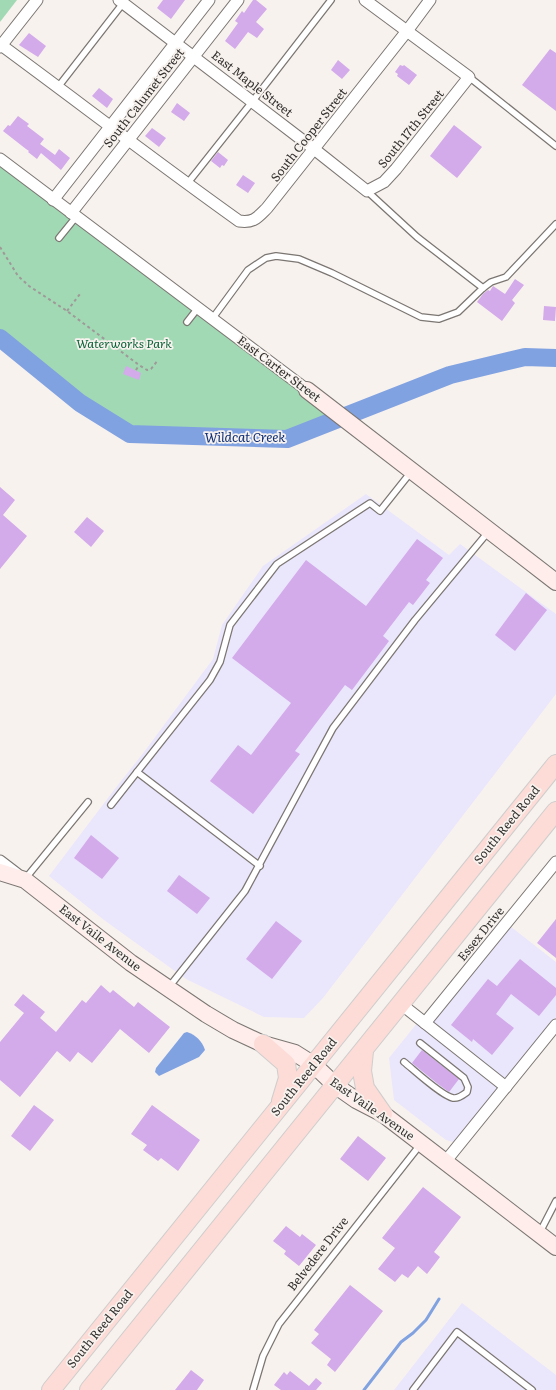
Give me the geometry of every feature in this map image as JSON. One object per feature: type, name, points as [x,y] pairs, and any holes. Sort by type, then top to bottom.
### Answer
[{"type":"main road","name":"South Reed Road","points":[[50,1390],[556,764]]},
{"type":"main road","points":[[89,1390],[336,1086],[556,811]]},
{"type":"main road","points":[[263,1044],[286,1064],[288,1078],[284,1094],[275,1112]]},
{"type":"main road","points":[[364,1051],[362,1071],[365,1088],[383,1114]]},
{"type":"street","points":[[1,46],[38,0]]},
{"type":"street","name":"South Calumet Street","points":[[54,200],[209,0]]},
{"type":"street","name":"South Calumet Street","points":[[73,215],[128,140],[238,0]]},
{"type":"street","points":[[365,0],[469,77]]},
{"type":"street","name":"South Cooper Street","points":[[1,46],[187,184],[239,221],[247,222],[255,220],[267,208],[430,0]]},
{"type":"street","name":"East Maple Street","points":[[122,1],[367,191]]},
{"type":"street","name":"South 17th Street","points":[[367,191],[384,182],[396,169],[469,77]]},
{"type":"street","name":"East Carter Street","points":[[0,159],[307,390],[556,582]]},
{"type":"street","points":[[0,861],[25,880]]},
{"type":"street","name":"Essex Drive","points":[[425,1023],[556,862]]},
{"type":"street","name":"East Vaile Avenue","points":[[0,872],[25,880],[131,963],[206,1014],[233,1030],[263,1044],[294,1053],[314,1065],[336,1086],[356,1100],[383,1114],[556,1247]]},
{"type":"street","points":[[401,1004],[506,1087]]},
{"type":"street","points":[[445,1162],[556,1026]]},
{"type":"lane","points":[[187,184],[331,0]]},
{"type":"lane","points":[[58,87],[122,1]]},
{"type":"lane","points":[[469,77],[556,146]]},
{"type":"lane","points":[[367,191],[417,236],[482,288]]},
{"type":"lane","points":[[59,238],[73,215]]},
{"type":"lane","points":[[212,319],[248,270],[266,258],[276,256],[299,259],[332,273],[421,317],[439,319],[458,312],[482,288],[491,282],[506,277],[556,224]]},
{"type":"lane","points":[[187,322],[198,308]]},
{"type":"lane","points":[[111,805],[210,680],[220,662],[230,626],[277,564],[370,503],[380,511],[412,471]]},
{"type":"lane","points":[[168,988],[245,891],[260,866],[333,728],[415,620],[489,531]]},
{"type":"lane","points":[[137,772],[260,866]]},
{"type":"lane","points":[[25,880],[88,802]]},
{"type":"lane","points":[[404,1062],[444,1094],[452,1098],[458,1098],[467,1092],[468,1087],[464,1078],[420,1043]]},
{"type":"lane","name":"Belvedere Drive","points":[[253,1390],[263,1356],[280,1324],[421,1143]]},
{"type":"lane","points":[[539,1234],[544,1221],[556,1201]]},
{"type":"lane","points":[[413,1390],[456,1332],[532,1390]]},
{"type":"path","points":[[0,248],[18,276],[29,286],[67,311],[139,365],[147,370],[151,369],[158,360]]},
{"type":"path","points":[[67,311],[80,294]]},
{"type":"path","points":[[136,370],[139,365]]},
{"type":"shaded area","points":[[366,494],[449,555],[460,544],[556,614],[556,694],[323,998],[304,1018],[264,1017],[186,979],[104,920],[49,876],[213,659],[222,625],[263,566]]},
{"type":"shaded area","points":[[501,919],[556,962],[556,1017],[453,1142],[446,1140],[394,1100],[389,1058]]},
{"type":"shaded area","points":[[462,1303],[556,1375],[556,1390],[394,1390]]},
{"type":"green space","points":[[0,0],[17,0],[0,22]]},
{"type":"green space","name":"Waterworks Park","points":[[0,159],[343,418],[287,439],[130,434],[80,403],[0,338]]},
{"type":"water","points":[[187,1032],[198,1039],[205,1050],[199,1057],[159,1076],[155,1072],[156,1068],[184,1033]]},
{"type":"building","points":[[163,0],[185,0],[171,19],[157,8]]},
{"type":"building","points":[[253,0],[256,0],[267,9],[256,22],[264,29],[257,38],[248,32],[235,49],[225,41],[238,23],[235,21],[242,11],[244,13]]},
{"type":"building","points":[[29,33],[46,46],[38,57],[19,45]]},
{"type":"building","points":[[550,49],[556,53],[556,111],[522,85]]},
{"type":"building","points":[[338,60],[350,70],[342,79],[331,70]]},
{"type":"building","points":[[400,65],[404,65],[417,75],[409,85],[397,76],[398,74],[395,72]]},
{"type":"building","points":[[99,88],[113,99],[107,108],[92,96]]},
{"type":"building","points":[[177,103],[190,113],[184,121],[171,112]]},
{"type":"building","points":[[18,116],[29,124],[27,126],[44,139],[40,144],[55,155],[59,149],[70,158],[61,170],[41,153],[37,159],[3,131],[8,125],[10,126]]},
{"type":"building","points":[[454,125],[482,147],[457,178],[430,156]]},
{"type":"building","points":[[152,128],[166,138],[159,147],[145,136]]},
{"type":"building","points":[[218,152],[228,160],[224,166],[222,165],[220,168],[211,161]]},
{"type":"building","points":[[243,175],[255,183],[248,193],[236,185]]},
{"type":"building","points":[[515,279],[524,285],[512,300],[515,303],[502,321],[477,302],[483,294],[488,290],[490,291],[493,286],[505,294]]},
{"type":"building","points":[[544,306],[556,307],[555,321],[543,320]]},
{"type":"building","points":[[126,366],[141,373],[139,380],[123,374]]},
{"type":"building","points":[[0,487],[15,500],[3,515],[27,536],[0,569]]},
{"type":"building","points":[[87,517],[104,531],[91,547],[74,532]]},
{"type":"building","points":[[417,539],[443,558],[426,580],[430,583],[413,605],[409,602],[383,636],[389,641],[352,690],[345,685],[295,751],[300,754],[253,814],[210,781],[238,745],[251,755],[291,703],[232,658],[306,560],[366,606]]},
{"type":"building","points":[[526,593],[547,610],[515,651],[495,635]]},
{"type":"building","points":[[91,835],[119,858],[102,879],[74,858]]},
{"type":"building","points":[[179,875],[210,898],[197,914],[167,891]]},
{"type":"building","points":[[556,919],[556,958],[537,943]]},
{"type":"building","points":[[276,921],[302,941],[272,979],[246,959]]},
{"type":"building","points":[[520,959],[556,988],[556,995],[539,1016],[511,994],[496,1014],[514,1028],[492,1055],[473,1039],[472,1042],[451,1025],[488,979],[497,986]]},
{"type":"building","points":[[101,985],[110,993],[113,990],[134,1007],[138,1002],[170,1027],[149,1053],[120,1029],[92,1063],[78,1052],[70,1062],[57,1051],[20,1097],[0,1080],[0,1042],[24,1013],[14,1005],[23,994],[45,1012],[40,1018],[56,1032],[82,1000],[86,1003]]},
{"type":"building","points":[[422,1050],[459,1079],[449,1092],[412,1063]]},
{"type":"building","points":[[34,1105],[54,1120],[30,1151],[11,1136]]},
{"type":"building","points":[[152,1105],[200,1140],[178,1171],[161,1158],[158,1161],[143,1150],[147,1145],[131,1134]]},
{"type":"building","points":[[358,1136],[386,1158],[368,1181],[340,1159]]},
{"type":"building","points":[[423,1187],[461,1217],[434,1252],[440,1257],[427,1274],[418,1266],[408,1278],[402,1274],[395,1282],[378,1269],[395,1248],[382,1238]]},
{"type":"building","points":[[286,1226],[300,1237],[302,1234],[316,1245],[299,1266],[284,1254],[286,1251],[273,1241]]},
{"type":"building","points":[[350,1285],[383,1311],[335,1372],[327,1365],[331,1359],[311,1343],[319,1334],[314,1330]]},
{"type":"building","points":[[191,1370],[204,1380],[197,1390],[175,1390]]},
{"type":"building","points":[[290,1371],[309,1386],[316,1378],[322,1383],[316,1390],[281,1390],[274,1385],[284,1372],[287,1375]]},
{"type":"waterway","name":"Wildcat Creek","points":[[0,338],[80,403],[130,434],[287,439],[450,375],[525,357],[556,358]]},
{"type":"waterway","points":[[364,1390],[401,1342],[426,1320],[439,1299]]}]
